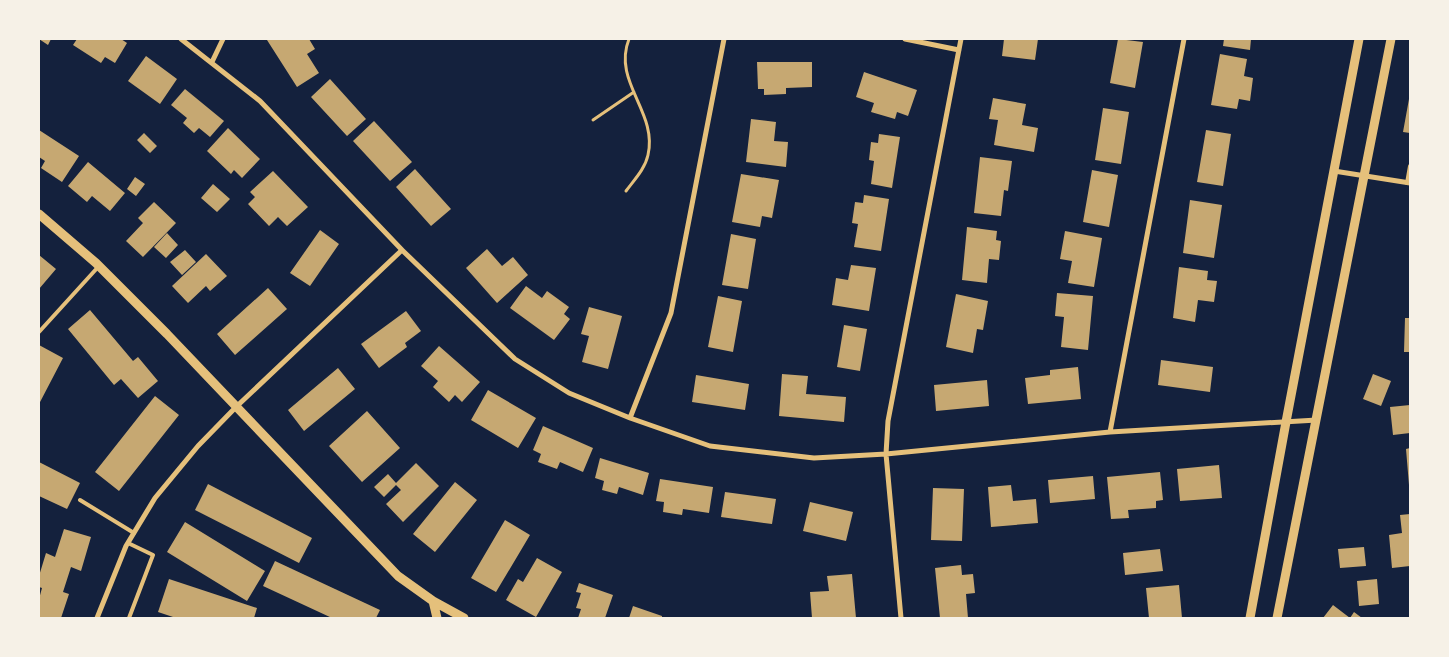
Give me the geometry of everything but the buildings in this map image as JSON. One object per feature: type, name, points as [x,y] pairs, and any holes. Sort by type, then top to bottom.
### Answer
[{"type":"street","points":[[181,39],[260,101],[402,250],[515,360],[568,393],[630,418],[710,446],[814,458],[886,454],[1110,432],[1317,420]]},
{"type":"street","points":[[212,62],[223,39]]},
{"type":"street","points":[[630,418],[671,314],[724,39]]},
{"type":"street","points":[[905,39],[959,50]]},
{"type":"street","points":[[901,618],[886,454],[888,420],[961,39]]},
{"type":"street","points":[[1110,432],[1184,39]]},
{"type":"street","points":[[1250,618],[1360,39]]},
{"type":"street","points":[[1277,618],[1391,39]]},
{"type":"street","points":[[1334,171],[1408,183]]},
{"type":"street","points":[[39,214],[99,266],[167,334],[398,576],[433,601],[464,618]]},
{"type":"street","points":[[97,618],[128,543],[161,491],[198,446],[236,407],[402,250]]},
{"type":"street","points":[[433,601],[437,618]]},
{"type":"lane","points":[[1408,183],[1410,166]]},
{"type":"lane","points":[[39,332],[99,266]]},
{"type":"lane","points":[[80,500],[134,533]]},
{"type":"lane","points":[[128,543],[153,555],[129,618]]},
{"type":"path","points":[[626,191],[641,171],[648,156],[650,139],[648,123],[630,86],[626,64],[629,39]]},
{"type":"path","points":[[593,120],[634,92]]}]
